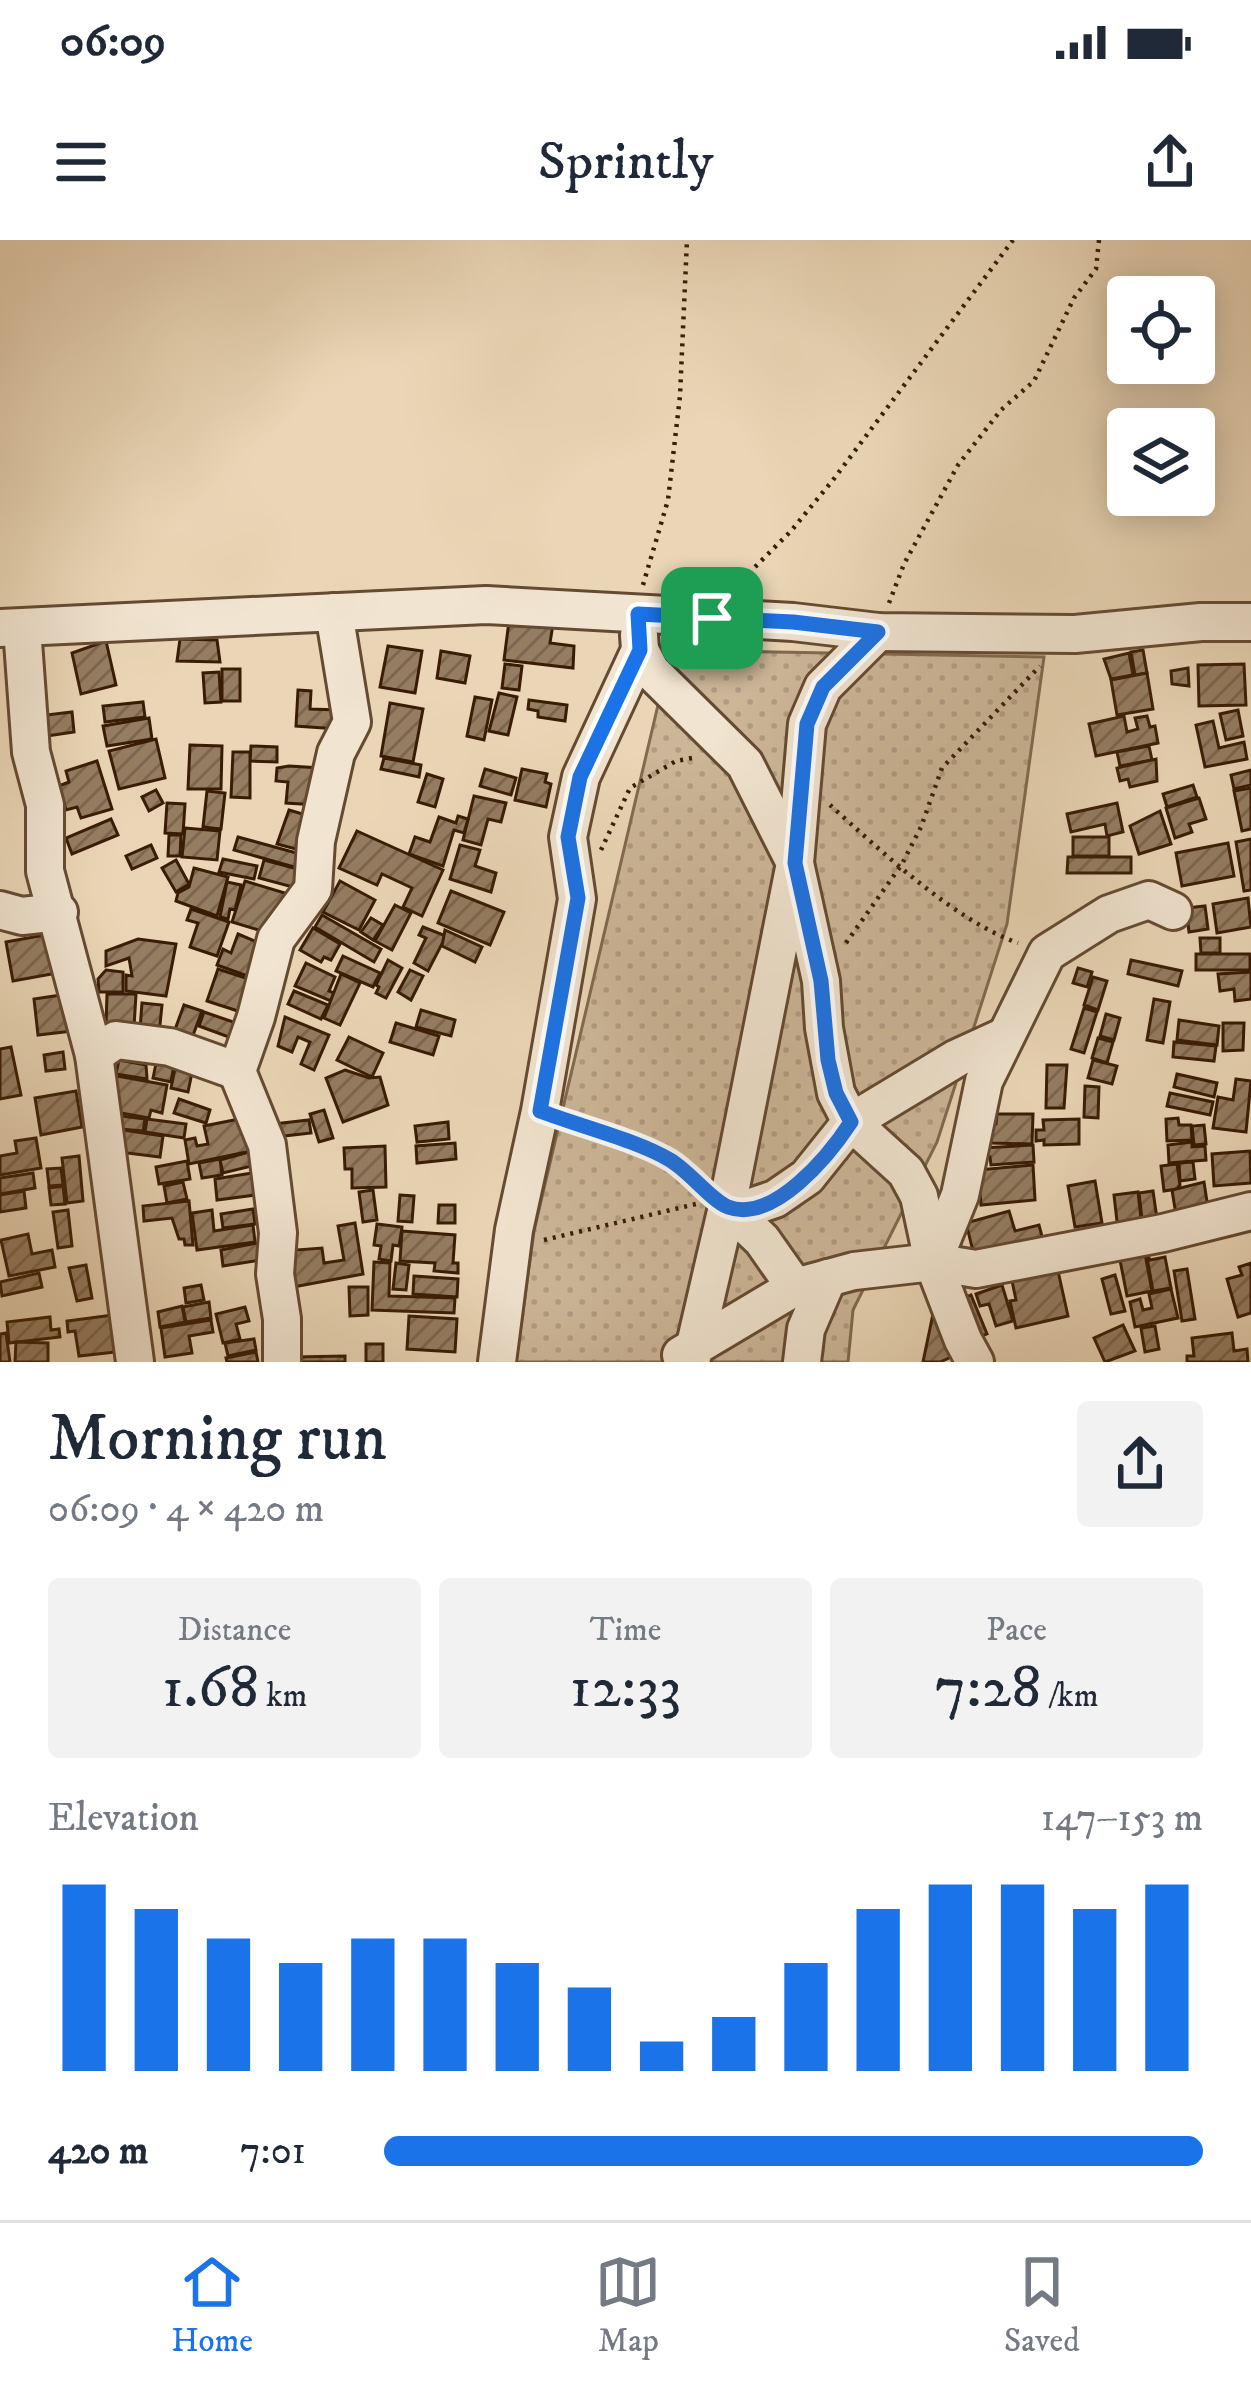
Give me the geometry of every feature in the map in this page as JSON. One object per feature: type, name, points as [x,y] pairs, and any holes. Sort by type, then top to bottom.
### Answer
[{"type":"street","points":[[135,1362],[94,1055],[45,871],[46,805],[31,752],[11,628],[487,605],[639,632],[712,618],[878,632],[1075,634],[1251,622]]},
{"type":"street","points":[[282,1362],[275,1274],[278,1233],[267,1145],[237,1071],[276,939],[314,889],[316,841],[336,753],[352,722],[334,612]]},
{"type":"street","points":[[639,632],[651,671],[745,764],[795,863],[821,981],[836,1093],[851,1122],[906,1172],[919,1196],[933,1262],[975,1362]]},
{"type":"street","points":[[497,1362],[511,1253],[578,898],[568,837],[580,777],[639,632]]},
{"type":"street","points":[[684,1358],[727,1207],[795,863],[807,724],[823,687],[878,632]]},
{"type":"street","points":[[933,1262],[960,1195],[984,1081],[1047,953],[1109,914],[1148,900],[1173,911]]},
{"type":"street","points":[[0,910],[22,916],[59,912]]},
{"type":"street","points":[[727,1207],[748,1208],[775,1199],[807,1177],[851,1122],[957,1058],[1004,1036]]},
{"type":"street","points":[[94,1055],[116,1040],[170,1048],[237,1071]]},
{"type":"street","points":[[727,1207],[811,1283]]},
{"type":"street","points":[[684,1358],[811,1283],[854,1271],[933,1262],[976,1269],[1251,1211]]},
{"type":"street","points":[[802,1362],[811,1283]]},
{"type":"path","points":[[639,632],[668,500],[680,396],[687,240]]},
{"type":"path","points":[[712,618],[832,481],[1013,240]]},
{"type":"path","points":[[878,632],[904,564],[958,465],[1001,410],[1034,381],[1074,298],[1096,269],[1099,240]]},
{"type":"path","points":[[821,981],[902,864],[942,768],[1030,674],[1075,634]]},
{"type":"path","points":[[540,1111],[667,1158],[727,1207]]},
{"type":"path","points":[[511,1253],[556,1235],[691,1205],[710,1202],[727,1207]]},
{"type":"shaded area","points":[[671,650],[1044,657],[1007,924],[937,1142],[853,1310],[848,1362],[516,1362],[534,1231]]},
{"type":"building","points":[[509,621],[553,624],[550,643],[574,646],[573,668],[504,660]]},
{"type":"building","points":[[180,639],[217,640],[220,662],[177,661]]},
{"type":"building","points":[[106,641],[116,685],[81,694],[72,653]]},
{"type":"building","points":[[388,646],[422,651],[415,693],[380,687]]},
{"type":"building","points":[[1143,650],[1147,673],[1135,675],[1131,652]]},
{"type":"building","points":[[441,651],[470,656],[465,683],[437,678]]},
{"type":"building","points":[[1129,653],[1133,675],[1111,679],[1104,659]]},
{"type":"building","points":[[505,664],[522,666],[519,690],[502,688]]},
{"type":"building","points":[[1244,664],[1246,705],[1199,706],[1198,665]]},
{"type":"building","points":[[1188,668],[1189,686],[1172,684],[1171,671]]},
{"type":"building","points":[[222,669],[240,669],[240,701],[222,701]]},
{"type":"building","points":[[219,672],[221,702],[205,703],[203,673]]},
{"type":"building","points":[[1147,673],[1153,709],[1117,715],[1111,680]]},
{"type":"building","points":[[298,690],[311,691],[310,709],[339,710],[337,729],[296,726]]},
{"type":"building","points":[[499,693],[517,697],[508,735],[489,731]]},
{"type":"building","points":[[475,697],[492,700],[484,740],[467,736]]},
{"type":"building","points":[[529,700],[567,705],[565,721],[538,717],[538,711],[528,709]]},
{"type":"building","points":[[143,702],[145,717],[105,722],[103,706]]},
{"type":"building","points":[[390,703],[423,709],[413,762],[381,756]]},
{"type":"building","points":[[1238,710],[1243,736],[1226,740],[1220,714]]},
{"type":"building","points":[[72,712],[74,732],[40,737],[38,716]]},
{"type":"building","points":[[1124,716],[1127,732],[1138,729],[1135,718],[1147,716],[1150,727],[1155,726],[1158,743],[1096,756],[1089,724]]},
{"type":"building","points":[[149,718],[152,739],[107,746],[103,726]]},
{"type":"building","points":[[1213,721],[1219,748],[1244,742],[1247,759],[1205,767],[1196,725]]},
{"type":"building","points":[[156,739],[165,778],[119,789],[109,751]]},
{"type":"building","points":[[190,745],[222,746],[221,789],[188,789]]},
{"type":"building","points":[[251,746],[277,747],[277,762],[250,761]]},
{"type":"building","points":[[1149,746],[1152,760],[1120,766],[1117,752]]},
{"type":"building","points":[[233,752],[250,752],[250,798],[231,797]]},
{"type":"building","points":[[384,758],[421,765],[419,777],[381,769]]},
{"type":"building","points":[[1156,759],[1157,781],[1130,787],[1128,779],[1120,781],[1117,768]]},
{"type":"building","points":[[97,761],[112,809],[81,818],[77,807],[66,810],[59,786],[69,782],[66,771]]},
{"type":"building","points":[[277,768],[320,768],[317,805],[286,803],[288,782],[276,781]]},
{"type":"building","points":[[485,769],[516,778],[511,795],[480,786]]},
{"type":"building","points":[[522,769],[547,774],[545,782],[551,784],[546,807],[515,800]]},
{"type":"building","points":[[1251,770],[1251,785],[1234,789],[1231,775]]},
{"type":"building","points":[[427,774],[443,779],[435,807],[418,802]]},
{"type":"building","points":[[1193,785],[1197,797],[1167,807],[1163,794]]},
{"type":"building","points":[[1251,788],[1251,829],[1242,831],[1234,791]]},
{"type":"building","points":[[156,790],[163,803],[149,811],[142,797]]},
{"type":"building","points":[[207,791],[225,793],[221,829],[203,827]]},
{"type":"building","points":[[474,796],[506,803],[501,822],[488,819],[481,845],[463,840]]},
{"type":"building","points":[[1199,798],[1206,819],[1189,824],[1192,832],[1175,838],[1166,808]]},
{"type":"building","points":[[167,803],[185,804],[183,834],[165,833]]},
{"type":"building","points":[[1117,803],[1123,832],[1107,836],[1105,824],[1071,832],[1067,814]]},
{"type":"building","points":[[289,810],[316,818],[307,852],[277,844]]},
{"type":"building","points":[[1160,811],[1171,844],[1139,854],[1130,826]]},
{"type":"building","points":[[458,816],[468,819],[464,833],[454,830],[443,866],[409,854],[415,837],[430,842],[439,817],[456,823]]},
{"type":"building","points":[[111,819],[118,835],[72,854],[66,838]]},
{"type":"building","points":[[185,828],[220,831],[217,860],[182,857]]},
{"type":"building","points":[[357,831],[443,870],[422,916],[403,907],[412,888],[382,874],[377,885],[339,868]]},
{"type":"building","points":[[169,835],[181,835],[180,856],[168,856]]},
{"type":"building","points":[[238,837],[304,855],[301,869],[234,850]]},
{"type":"building","points":[[1073,837],[1109,837],[1109,856],[1073,856]]},
{"type":"building","points":[[1251,839],[1251,890],[1244,891],[1236,842]]},
{"type":"building","points":[[1228,843],[1234,876],[1182,886],[1176,853]]},
{"type":"building","points":[[151,845],[157,858],[132,869],[126,856]]},
{"type":"building","points":[[460,845],[480,850],[475,866],[496,873],[491,892],[450,879]]},
{"type":"building","points":[[1068,857],[1131,857],[1131,873],[1067,873]]},
{"type":"building","points":[[223,859],[257,866],[254,879],[219,872]]},
{"type":"building","points":[[176,860],[189,884],[176,892],[162,868]]},
{"type":"building","points":[[264,860],[305,871],[300,889],[259,878]]},
{"type":"building","points":[[194,868],[228,877],[217,916],[176,901],[178,893],[189,887]]},
{"type":"building","points":[[245,881],[288,894],[272,934],[232,922]]},
{"type":"building","points":[[340,881],[375,900],[359,930],[323,912]]},
{"type":"building","points":[[227,882],[241,885],[228,919],[220,917]]},
{"type":"building","points":[[451,891],[504,912],[490,945],[438,923]]},
{"type":"building","points":[[1248,898],[1251,927],[1217,933],[1213,904]]},
{"type":"building","points":[[395,905],[411,913],[392,950],[375,941]]},
{"type":"building","points":[[1205,906],[1208,929],[1189,932],[1186,908]]},
{"type":"building","points":[[191,909],[229,922],[217,956],[190,947],[198,923],[187,920]]},
{"type":"building","points":[[322,915],[381,949],[374,962],[315,927]]},
{"type":"building","points":[[371,918],[383,925],[373,940],[361,932]]},
{"type":"building","points":[[423,927],[446,936],[428,971],[414,963],[426,938],[419,935]]},
{"type":"building","points":[[313,928],[340,944],[331,960],[324,957],[321,962],[300,950]]},
{"type":"building","points":[[445,930],[482,947],[475,962],[442,946]]},
{"type":"building","points":[[50,934],[57,973],[13,981],[6,942]]},
{"type":"building","points":[[238,934],[266,946],[253,978],[217,965],[223,949],[231,953]]},
{"type":"building","points":[[1200,938],[1220,938],[1220,953],[1201,953]]},
{"type":"building","points":[[138,939],[176,944],[166,996],[126,991],[126,975],[132,976],[129,958],[106,966],[106,951]]},
{"type":"building","points":[[1196,954],[1250,954],[1250,970],[1196,970]]},
{"type":"building","points":[[343,956],[380,973],[373,987],[336,971]]},
{"type":"building","points":[[388,960],[402,968],[386,998],[376,993],[376,985]]},
{"type":"building","points":[[1131,960],[1182,971],[1178,986],[1128,974]]},
{"type":"building","points":[[306,963],[335,977],[329,991],[334,993],[331,1001],[295,986]]},
{"type":"building","points":[[1078,968],[1092,972],[1087,987],[1073,983]]},
{"type":"building","points":[[218,969],[255,981],[244,1013],[207,1001]]},
{"type":"building","points":[[106,970],[123,972],[123,992],[99,992],[98,979]]},
{"type":"building","points":[[410,970],[423,976],[411,1000],[398,992]]},
{"type":"building","points":[[1251,972],[1251,999],[1235,1001],[1234,989],[1220,991],[1218,974]]},
{"type":"building","points":[[341,974],[360,983],[340,1025],[324,1018]]},
{"type":"building","points":[[1093,977],[1107,981],[1098,1010],[1084,1005]]},
{"type":"building","points":[[294,991],[328,1005],[321,1019],[288,1004]]},
{"type":"building","points":[[68,994],[73,1031],[38,1035],[34,999]]},
{"type":"building","points":[[107,994],[136,994],[134,1027],[106,1027]]},
{"type":"building","points":[[1154,999],[1170,1002],[1163,1043],[1147,1040]]},
{"type":"building","points":[[142,1003],[162,1005],[158,1044],[139,1042]]},
{"type":"building","points":[[184,1005],[202,1011],[189,1046],[170,1043]]},
{"type":"building","points":[[1084,1008],[1097,1012],[1084,1053],[1071,1049]]},
{"type":"building","points":[[421,1010],[455,1020],[451,1036],[416,1027]]},
{"type":"building","points":[[204,1012],[242,1025],[237,1040],[199,1026]]},
{"type":"building","points":[[1106,1014],[1120,1018],[1114,1040],[1100,1036]]},
{"type":"building","points":[[285,1017],[329,1035],[314,1070],[301,1064],[310,1042],[298,1037],[292,1052],[278,1046]]},
{"type":"building","points":[[1179,1020],[1219,1026],[1217,1045],[1177,1040]]},
{"type":"building","points":[[396,1023],[439,1036],[433,1055],[390,1042]]},
{"type":"building","points":[[1223,1023],[1244,1023],[1243,1050],[1223,1051]]},
{"type":"building","points":[[349,1037],[383,1053],[372,1077],[337,1060]]},
{"type":"building","points":[[1098,1038],[1113,1042],[1107,1063],[1092,1058]]},
{"type":"building","points":[[1174,1042],[1216,1046],[1214,1061],[1173,1057]]},
{"type":"building","points":[[11,1047],[21,1095],[0,1099],[0,1049]]},
{"type":"building","points":[[159,1049],[176,1053],[171,1082],[153,1078]]},
{"type":"building","points":[[63,1052],[65,1069],[46,1071],[44,1055]]},
{"type":"building","points":[[177,1059],[194,1063],[188,1092],[171,1088]]},
{"type":"building","points":[[119,1060],[146,1065],[147,1079],[116,1074]]},
{"type":"building","points":[[1093,1060],[1117,1066],[1112,1084],[1088,1078]]},
{"type":"building","points":[[1047,1065],[1067,1065],[1064,1108],[1046,1108]]},
{"type":"building","points":[[345,1070],[380,1077],[388,1105],[343,1122],[326,1078]]},
{"type":"building","points":[[1177,1074],[1217,1083],[1214,1097],[1174,1087]]},
{"type":"building","points":[[117,1076],[167,1085],[162,1113],[151,1110],[149,1118],[110,1111]]},
{"type":"building","points":[[1236,1079],[1251,1081],[1246,1132],[1213,1128],[1218,1097],[1233,1100]]},
{"type":"building","points":[[1085,1086],[1099,1087],[1098,1118],[1084,1117]]},
{"type":"building","points":[[76,1091],[82,1127],[41,1135],[35,1098]]},
{"type":"building","points":[[1170,1093],[1213,1102],[1210,1115],[1167,1106]]},
{"type":"building","points":[[179,1099],[210,1110],[206,1123],[174,1113]]},
{"type":"building","points":[[324,1110],[333,1138],[319,1142],[310,1114]]},
{"type":"building","points":[[997,1114],[1033,1114],[1032,1144],[991,1143],[991,1125],[996,1124]]},
{"type":"building","points":[[121,1116],[145,1119],[143,1131],[120,1129]]},
{"type":"building","points":[[244,1118],[251,1151],[189,1164],[185,1140],[195,1138],[197,1146],[208,1144],[204,1126]]},
{"type":"building","points":[[1178,1118],[1179,1125],[1191,1125],[1192,1140],[1167,1141],[1166,1119]]},
{"type":"building","points":[[147,1119],[186,1124],[184,1138],[145,1132]]},
{"type":"building","points":[[1079,1119],[1079,1144],[1036,1141],[1036,1130],[1044,1130],[1043,1120]]},
{"type":"building","points":[[309,1120],[311,1133],[275,1137],[273,1124]]},
{"type":"building","points":[[448,1122],[449,1139],[417,1142],[415,1126]]},
{"type":"building","points":[[1204,1125],[1206,1144],[1194,1145],[1192,1126]]},
{"type":"building","points":[[123,1130],[163,1136],[160,1157],[119,1152]]},
{"type":"building","points":[[36,1138],[41,1168],[0,1175],[0,1156],[17,1153],[15,1141]]},
{"type":"building","points":[[1192,1142],[1192,1147],[1205,1146],[1206,1160],[1169,1163],[1168,1145]]},
{"type":"building","points":[[455,1143],[456,1159],[417,1163],[416,1146]]},
{"type":"building","points":[[1033,1145],[1034,1162],[991,1165],[990,1157],[982,1157],[982,1148]]},
{"type":"building","points":[[385,1146],[386,1187],[352,1188],[352,1169],[345,1169],[344,1148]]},
{"type":"building","points":[[1250,1151],[1251,1183],[1214,1186],[1212,1154]]},
{"type":"building","points":[[249,1152],[252,1166],[223,1173],[220,1160]]},
{"type":"building","points":[[79,1156],[83,1201],[67,1203],[62,1158]]},
{"type":"building","points":[[220,1159],[222,1175],[202,1178],[199,1163]]},
{"type":"building","points":[[187,1161],[190,1179],[159,1184],[156,1167]]},
{"type":"building","points":[[1193,1162],[1195,1179],[1180,1181],[1179,1163]]},
{"type":"building","points":[[1177,1164],[1180,1185],[1164,1191],[1161,1166]]},
{"type":"building","points":[[1033,1165],[1035,1200],[981,1205],[978,1170]]},
{"type":"building","points":[[61,1168],[63,1185],[49,1186],[47,1169]]},
{"type":"building","points":[[33,1173],[35,1188],[0,1194],[0,1178]]},
{"type":"building","points":[[252,1173],[255,1195],[217,1200],[215,1179]]},
{"type":"building","points":[[1095,1181],[1102,1223],[1075,1227],[1068,1186]]},
{"type":"building","points":[[183,1182],[187,1199],[167,1203],[164,1186]]},
{"type":"building","points":[[1204,1182],[1209,1215],[1177,1221],[1172,1190]]},
{"type":"building","points":[[63,1186],[65,1204],[51,1205],[49,1188]]},
{"type":"building","points":[[373,1190],[377,1220],[363,1222],[359,1192]]},
{"type":"building","points":[[24,1191],[26,1208],[0,1212],[0,1195]]},
{"type":"building","points":[[1153,1191],[1158,1226],[1143,1228],[1139,1193]]},
{"type":"building","points":[[1138,1192],[1142,1227],[1118,1230],[1114,1195]]},
{"type":"building","points":[[400,1195],[414,1196],[412,1222],[398,1221]]},
{"type":"building","points":[[189,1201],[193,1245],[179,1239],[172,1218],[144,1221],[143,1206]]},
{"type":"building","points":[[439,1205],[455,1205],[455,1223],[438,1223]]},
{"type":"building","points":[[253,1209],[255,1224],[223,1228],[221,1214]]},
{"type":"building","points":[[68,1210],[72,1246],[58,1248],[53,1212]]},
{"type":"building","points":[[212,1210],[214,1231],[253,1225],[255,1242],[197,1250],[192,1213]]},
{"type":"building","points":[[1009,1211],[1015,1231],[1039,1225],[1043,1240],[975,1259],[966,1223]]},
{"type":"building","points":[[355,1223],[363,1274],[288,1288],[282,1251],[322,1248],[324,1263],[344,1260],[338,1226]]},
{"type":"building","points":[[377,1224],[402,1227],[391,1261],[379,1259],[381,1246],[374,1245]]},
{"type":"building","points":[[402,1231],[455,1235],[453,1263],[458,1263],[458,1273],[434,1271],[435,1263],[400,1261]]},
{"type":"building","points":[[28,1234],[32,1254],[52,1250],[55,1267],[9,1276],[1,1240]]},
{"type":"building","points":[[257,1243],[260,1260],[223,1266],[221,1250]]},
{"type":"building","points":[[1146,1252],[1150,1260],[1165,1257],[1171,1288],[1153,1291]]},
{"type":"building","points":[[1145,1254],[1152,1291],[1127,1296],[1120,1260]]},
{"type":"building","points":[[374,1262],[390,1263],[389,1296],[455,1298],[454,1313],[372,1310]]},
{"type":"building","points":[[396,1263],[409,1265],[406,1290],[393,1289]]},
{"type":"building","points":[[1251,1263],[1251,1313],[1238,1317],[1227,1279],[1242,1275],[1239,1267]]},
{"type":"building","points":[[86,1265],[92,1298],[77,1301],[69,1268]]},
{"type":"building","points":[[1187,1269],[1195,1319],[1182,1321],[1174,1271]]},
{"type":"building","points":[[1058,1271],[1068,1316],[1016,1328],[1010,1301],[1016,1300],[1012,1281]]},
{"type":"building","points":[[39,1273],[42,1287],[2,1296],[0,1282]]},
{"type":"building","points":[[1115,1275],[1125,1311],[1111,1314],[1102,1279]]},
{"type":"building","points":[[414,1276],[458,1279],[457,1297],[413,1294]]},
{"type":"building","points":[[201,1285],[204,1300],[186,1303],[184,1288]]},
{"type":"building","points":[[1002,1285],[1013,1321],[996,1326],[989,1304],[980,1306],[976,1294]]},
{"type":"building","points":[[349,1287],[368,1287],[368,1315],[350,1316]]},
{"type":"building","points":[[1171,1289],[1178,1318],[1135,1327],[1130,1302],[1140,1299],[1143,1310],[1152,1308],[1149,1294]]},
{"type":"building","points":[[971,1295],[987,1334],[979,1337],[957,1301]]},
{"type":"building","points":[[209,1302],[211,1318],[186,1322],[183,1307]]},
{"type":"building","points":[[182,1306],[185,1322],[160,1327],[158,1312]]},
{"type":"building","points":[[245,1307],[249,1321],[236,1324],[240,1339],[223,1343],[216,1314]]},
{"type":"building","points":[[934,1309],[960,1353],[940,1362],[923,1362]]},
{"type":"building","points":[[121,1314],[125,1351],[79,1356],[75,1331],[68,1332],[67,1321]]},
{"type":"building","points":[[409,1316],[457,1319],[455,1352],[407,1349]]},
{"type":"building","points":[[50,1317],[51,1330],[59,1329],[60,1337],[9,1343],[7,1322]]},
{"type":"building","points":[[211,1320],[213,1332],[189,1336],[192,1353],[165,1357],[161,1328]]},
{"type":"building","points":[[1123,1325],[1135,1351],[1105,1362],[1094,1338]]},
{"type":"building","points":[[1155,1326],[1159,1349],[1145,1352],[1141,1328]]},
{"type":"building","points":[[6,1333],[10,1362],[0,1362],[0,1334]]},
{"type":"building","points":[[1232,1333],[1234,1351],[1247,1349],[1248,1362],[1187,1362],[1187,1356],[1194,1356],[1192,1338]]},
{"type":"building","points":[[254,1339],[256,1350],[228,1356],[225,1343]]},
{"type":"building","points":[[16,1342],[48,1343],[48,1362],[15,1362]]},
{"type":"building","points":[[366,1344],[383,1344],[383,1362],[366,1362]]},
{"type":"building","points":[[256,1352],[258,1362],[227,1362],[226,1358]]},
{"type":"building","points":[[345,1356],[345,1362],[295,1362],[295,1357]]},
{"type":"route","points":[[638,614],[712,618],[878,632],[823,687],[807,724],[795,863],[821,981],[828,1060],[836,1093],[851,1122],[807,1177],[775,1199],[748,1208],[727,1207],[667,1158],[540,1111],[578,898],[568,837],[580,777],[640,650],[638,614]]}]
